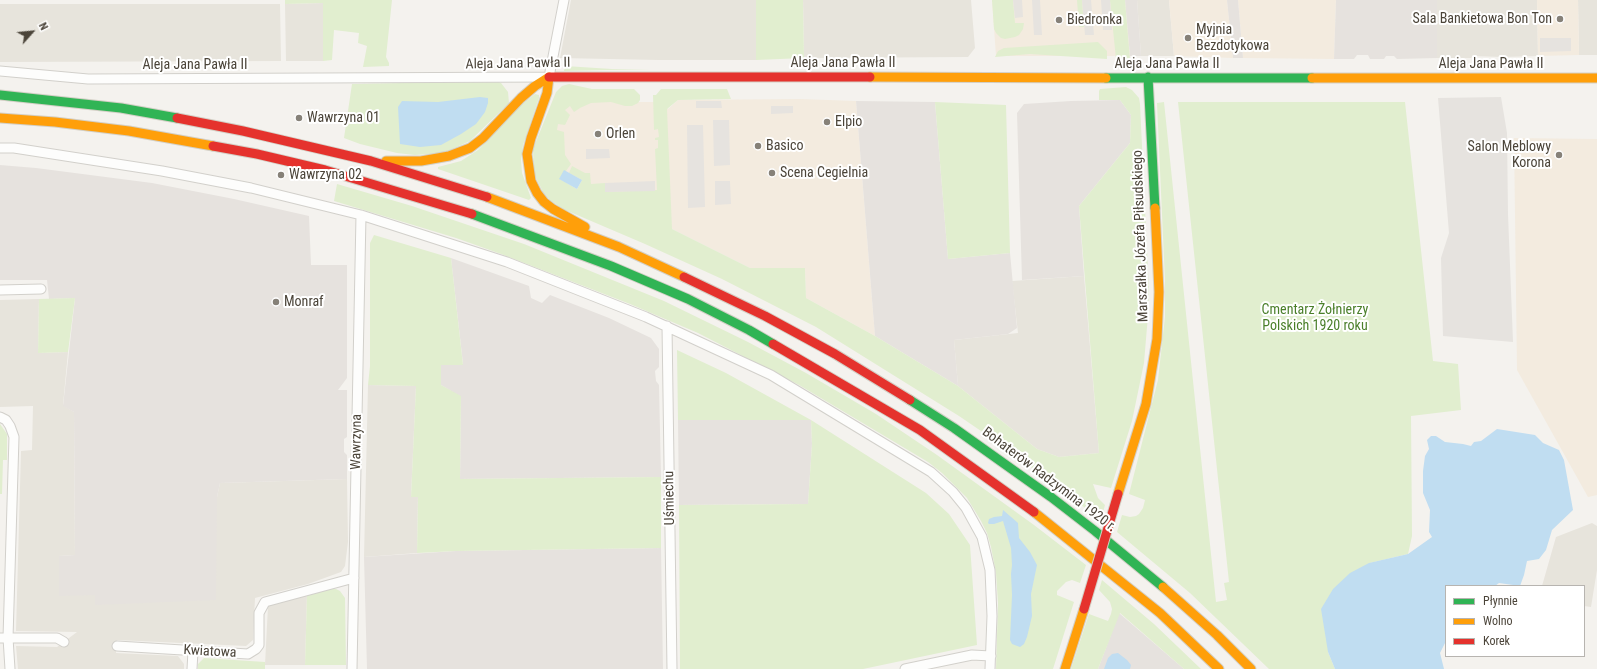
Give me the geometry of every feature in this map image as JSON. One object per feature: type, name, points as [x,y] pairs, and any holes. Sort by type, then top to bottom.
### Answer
[{"type":"main road","name":"Aleja Jana Pawła II","points":[[549,77],[1597,78]]},
{"type":"main road","points":[[370,161],[421,161],[449,156],[470,148],[483,138],[521,98],[549,77]]},
{"type":"main road","points":[[549,77],[547,93],[527,154],[531,181],[537,193],[544,202],[553,209],[619,247]]},
{"type":"main road","name":"Marszałka Józefa Piłsudskiego","points":[[1065,669],[1146,404],[1157,339],[1159,292],[1148,78]]},
{"type":"main road","points":[[0,96],[121,108],[243,131],[370,161],[495,200],[619,247]]},
{"type":"main road","points":[[0,118],[55,122],[129,131],[257,154],[325,170],[489,219],[611,266],[688,300],[749,330],[811,365],[920,430],[958,456],[1046,522],[1160,613],[1219,669]]},
{"type":"main road","name":"Bohaterów Radzymina 1920 r.","points":[[619,247],[743,305],[810,341],[875,378],[954,428],[1051,497],[1157,582],[1217,635],[1251,669]]},
{"type":"main road","points":[[1160,613],[1208,669]]},
{"type":"street","points":[[549,77],[564,0]]},
{"type":"street","name":"Aleja Jana Pawła II","points":[[0,71],[88,79],[549,77]]},
{"type":"street","points":[[0,148],[14,148],[162,171],[251,188],[361,215],[507,262],[646,317],[771,375],[931,472],[953,492],[977,526],[985,548],[990,570],[992,596],[990,669]]},
{"type":"street","name":"Wawrzyna","points":[[352,669],[361,215]]},
{"type":"street","points":[[0,290],[41,288]]},
{"type":"street","name":"Uśmiechu","points":[[667,326],[672,669]]},
{"type":"street","points":[[1,417],[10,426],[14,437],[4,638],[10,669]]},
{"type":"street","name":"Kwiatowa","points":[[117,646],[248,654],[252,652],[259,644],[259,613],[265,602],[354,578]]},
{"type":"street","points":[[4,638],[56,638],[64,642]]},
{"type":"street","points":[[192,669],[193,651]]},
{"type":"street","points":[[905,669],[972,655],[991,656]]},
{"type":"shaded area","points":[[571,0],[756,0],[756,60],[560,58]]},
{"type":"shaded area","points":[[803,0],[971,0],[975,48],[968,57],[804,58]]},
{"type":"shaded area","points":[[992,0],[1125,0],[1130,56],[996,56]]},
{"type":"shaded area","points":[[1013,0],[1022,0],[1023,17],[1015,18]]},
{"type":"shaded area","points":[[1032,0],[1040,0],[1042,35],[1034,35]]},
{"type":"shaded area","points":[[1082,0],[1091,0],[1094,35],[1085,35]]},
{"type":"shaded area","points":[[1101,0],[1110,0],[1112,30],[1103,30]]},
{"type":"shaded area","points":[[1125,0],[1137,0],[1141,56],[1130,56]]},
{"type":"shaded area","points":[[1137,0],[1169,0],[1174,56],[1141,56]]},
{"type":"shaded area","points":[[1169,0],[1227,0],[1233,58],[1174,56]]},
{"type":"shaded area","points":[[1227,0],[1238,0],[1243,58],[1233,58]]},
{"type":"shaded area","points":[[1238,0],[1336,0],[1334,59],[1243,58]]},
{"type":"shaded area","points":[[1336,0],[1437,0],[1437,58],[1397,59],[1394,56],[1386,56],[1384,59],[1370,59],[1368,55],[1357,55],[1354,59],[1334,59]]},
{"type":"shaded area","points":[[1437,0],[1537,0],[1538,56],[1473,56],[1471,58],[1437,58]]},
{"type":"shaded area","points":[[1537,0],[1578,0],[1579,55],[1538,56]]},
{"type":"shaded area","points":[[1578,0],[1597,0],[1597,55],[1579,55]]},
{"type":"shaded area","points":[[323,3],[323,61],[286,61],[285,4]]},
{"type":"shaded area","points":[[0,4],[280,4],[281,61],[0,62]]},
{"type":"shaded area","points":[[1540,38],[1571,38],[1571,51],[1540,52]]},
{"type":"shaded area","points":[[1501,97],[1507,133],[1508,214],[1513,342],[1443,336],[1441,258],[1449,233],[1438,98]]},
{"type":"shaded area","points":[[800,99],[856,101],[875,336],[806,298],[805,268],[750,268],[672,229],[670,238],[551,163],[550,145],[562,102],[667,102],[668,109],[678,100]]},
{"type":"shaded area","points":[[1120,100],[1131,115],[1130,143],[1079,206],[1084,276],[1022,280],[1017,113],[1024,104]]},
{"type":"shaded area","points":[[696,101],[721,101],[722,108],[696,108]]},
{"type":"shaded area","points":[[856,101],[935,102],[948,259],[1010,253],[1017,328],[1008,334],[954,340],[958,386],[875,336]]},
{"type":"shaded area","points":[[771,106],[793,106],[793,113],[771,114]]},
{"type":"shaded area","points":[[713,120],[729,120],[730,165],[714,166]]},
{"type":"shaded area","points":[[687,125],[703,125],[705,207],[688,208]]},
{"type":"shaded area","points":[[1514,138],[1597,139],[1597,495],[1588,497],[1517,370]]},
{"type":"shaded area","points":[[586,149],[609,149],[610,158],[586,159]]},
{"type":"shaded area","points":[[0,165],[36,168],[152,183],[234,199],[309,216],[311,265],[347,265],[347,378],[338,390],[347,390],[347,437],[344,439],[344,452],[347,455],[347,479],[220,483],[217,497],[216,600],[95,605],[95,595],[59,596],[59,556],[75,555],[74,412],[63,406],[75,298],[49,299],[47,280],[0,280]]},
{"type":"shaded area","points":[[655,181],[655,191],[605,192],[605,183]]},
{"type":"shaded area","points":[[715,181],[730,181],[731,204],[715,205]]},
{"type":"shaded area","points":[[451,258],[529,286],[531,298],[542,303],[550,295],[609,318],[651,338],[659,349],[659,367],[655,371],[656,381],[659,385],[661,477],[460,479],[461,397],[441,385],[441,365],[463,364]]},
{"type":"shaded area","points":[[1084,276],[1099,453],[1059,457],[1037,449],[958,386],[954,340],[1018,333],[1012,281]]},
{"type":"shaded area","points":[[39,299],[38,353],[68,352],[63,405],[74,412],[75,555],[59,556],[95,595],[95,605],[217,497],[220,483],[347,479],[348,542],[345,566],[341,572],[308,584],[255,598],[253,640],[246,646],[117,640],[116,653],[178,656],[184,664],[184,669],[18,669],[16,646],[57,647],[77,632],[16,631],[21,451],[32,450],[33,406],[0,407],[0,300]]},
{"type":"shaded area","points":[[368,385],[416,386],[411,496],[418,496],[417,553],[364,557]]},
{"type":"shaded area","points":[[678,420],[811,420],[812,444],[808,504],[679,505]]},
{"type":"shaded area","points":[[1592,523],[1597,526],[1597,570],[1591,607],[1585,606],[1585,585],[1542,585],[1556,537]]},
{"type":"shaded area","points":[[661,548],[663,669],[367,669],[364,557],[456,551]]},
{"type":"shaded area","points":[[307,595],[305,665],[265,665],[268,606]]},
{"type":"shaded area","points":[[1119,613],[1184,669],[1098,669]]},
{"type":"green space","points":[[285,0],[392,0],[386,57],[389,66],[363,67],[367,46],[358,43],[359,33],[334,30],[332,60],[323,61],[323,3],[285,4]]},
{"type":"green space","points":[[756,0],[803,0],[804,58],[756,60]]},
{"type":"green space","points":[[992,0],[1013,0],[1015,23],[1024,23],[1023,29],[1019,35],[1005,39],[1001,38],[996,33],[994,29]]},
{"type":"green space","points":[[1077,0],[1082,0],[1084,27],[1079,27]]},
{"type":"green space","points":[[1110,0],[1125,0],[1130,60],[1116,59]]},
{"type":"green space","points":[[1098,42],[1107,51],[1107,59],[1030,54],[995,57],[998,51],[1004,48]]},
{"type":"green space","points":[[565,66],[612,69],[650,69],[564,71]]},
{"type":"green space","points":[[496,81],[501,83],[508,92],[509,103],[470,141],[443,153],[415,155],[397,153],[360,144],[344,138],[352,84]]},
{"type":"green space","points":[[569,84],[592,89],[634,89],[640,95],[640,100],[638,103],[632,106],[625,106],[611,102],[591,103],[574,112],[570,106],[565,110],[570,115],[565,125],[558,124],[557,130],[564,132],[565,155],[571,164],[560,179],[577,189],[582,180],[569,173],[572,166],[585,173],[590,173],[591,184],[605,183],[606,192],[657,190],[655,149],[658,148],[658,140],[655,140],[655,138],[659,137],[658,129],[654,130],[653,95],[656,95],[661,89],[727,89],[731,99],[678,100],[667,109],[672,229],[750,268],[805,268],[806,298],[875,336],[958,386],[1037,449],[1059,457],[1099,453],[1079,206],[1130,143],[1131,115],[1120,100],[1099,100],[1099,91],[1100,89],[1126,87],[1132,90],[1139,98],[1140,104],[1149,292],[1148,315],[1144,363],[1132,421],[1111,488],[1093,484],[1098,498],[1105,505],[1101,520],[1003,446],[959,416],[816,327],[722,279],[563,209],[550,200],[543,192],[534,174],[533,149],[556,92],[562,86]]},
{"type":"green space","points":[[535,94],[539,95],[539,98],[523,145],[521,160],[522,173],[531,198],[529,200],[438,169],[438,167],[461,161],[478,150],[521,105]]},
{"type":"green space","points":[[935,102],[1006,105],[1010,253],[948,259]]},
{"type":"green space","name":"Cmentarz Żołnierzy Polskich 1920 roku","points":[[1164,102],[1216,602],[1227,600],[1224,583],[1229,582],[1178,102],[1405,102],[1433,361],[1458,364],[1461,410],[1411,416],[1412,536],[1408,554],[1370,563],[1328,652],[1335,669],[1269,669],[1190,593],[1117,532],[1122,515],[1130,517],[1136,516],[1143,508],[1145,500],[1129,494],[1158,380],[1165,317],[1165,281],[1157,103]]},
{"type":"green space","points":[[337,184],[412,206],[524,244],[664,301],[748,342],[806,373],[876,414],[937,455],[1034,525],[1086,565],[1080,583],[1072,580],[1066,582],[1057,591],[1057,595],[1074,602],[1053,669],[996,669],[998,603],[996,573],[987,533],[967,498],[942,473],[928,462],[799,385],[698,333],[630,304],[501,254],[456,238],[334,201]]},
{"type":"green space","points":[[374,235],[451,258],[463,365],[441,365],[441,385],[461,396],[460,479],[661,477],[661,548],[456,551],[417,553],[418,497],[411,497],[416,386],[368,385],[370,366],[370,243]]},
{"type":"green space","points":[[75,298],[68,352],[38,353],[39,299]]},
{"type":"green space","points":[[677,350],[726,373],[811,420],[678,420]]},
{"type":"green space","points":[[811,420],[926,493],[949,514],[970,545],[977,645],[863,669],[680,669],[679,505],[808,504],[812,444]]},
{"type":"green space","points":[[0,424],[7,434],[7,460],[3,460],[2,494],[0,494]]},
{"type":"green space","points":[[1102,580],[1154,624],[1201,669],[1184,669],[1120,613],[1098,669],[1071,669],[1089,614],[1108,621],[1111,614],[1112,609],[1110,602],[1099,590]]},
{"type":"green space","points":[[327,589],[336,589],[340,591],[345,598],[346,665],[305,665],[307,595]]},
{"type":"green space","points":[[204,658],[265,662],[265,669],[198,669],[198,664]]},
{"type":"water","points":[[480,97],[488,98],[485,112],[476,124],[461,134],[441,145],[420,147],[400,144],[398,107],[402,101],[438,102]]},
{"type":"water","points":[[564,170],[582,180],[577,189],[559,179]]},
{"type":"water","points":[[1497,429],[1535,435],[1543,443],[1559,450],[1564,460],[1573,510],[1552,530],[1546,550],[1539,559],[1527,561],[1520,585],[1499,583],[1496,585],[1445,585],[1445,643],[1440,653],[1444,669],[1335,669],[1328,652],[1321,609],[1333,589],[1350,573],[1369,563],[1408,554],[1432,537],[1429,532],[1430,510],[1423,493],[1425,456],[1429,449],[1427,440],[1431,436],[1436,436],[1445,442],[1471,446],[1474,442],[1481,441]]},
{"type":"water","points":[[1003,510],[1018,523],[1019,538],[1030,552],[1037,565],[1031,594],[1032,616],[1027,637],[1024,644],[1020,647],[1012,644],[1010,640],[1012,595],[1011,548],[1003,521],[994,524],[988,523],[989,519],[1002,516]]},
{"type":"water","points":[[1118,653],[1131,665],[1130,669],[1104,669],[1108,658],[1112,654]]},
{"type":"traffic: fast","points":[[1148,77],[1155,208]]},
{"type":"traffic: fast","points":[[1106,78],[1312,78]]},
{"type":"traffic: fast","points":[[0,95],[121,108],[177,118]]},
{"type":"traffic: fast","points":[[472,214],[611,266],[688,299],[773,344]]},
{"type":"traffic: fast","points":[[910,400],[954,428],[1051,497],[1163,587]]},
{"type":"traffic: slow","points":[[549,77],[547,93],[527,154],[531,181],[537,193],[544,202],[553,209],[585,227]]},
{"type":"traffic: slow","points":[[386,161],[421,161],[449,156],[470,148],[483,138],[521,98],[549,77]]},
{"type":"traffic: slow","points":[[870,77],[1106,78]]},
{"type":"traffic: slow","points":[[1312,78],[1597,78]]},
{"type":"traffic: slow","points":[[0,118],[55,122],[129,131],[213,146]]},
{"type":"traffic: slow","points":[[487,197],[619,247],[684,277]]},
{"type":"traffic: slow","points":[[1118,494],[1146,404],[1157,339],[1159,292],[1155,208]]},
{"type":"traffic: slow","points":[[1034,512],[1160,613],[1219,669]]},
{"type":"traffic: slow","points":[[1163,587],[1217,635],[1251,669]]},
{"type":"traffic: slow","points":[[1065,669],[1084,609]]},
{"type":"traffic: jam","points":[[549,77],[870,77]]},
{"type":"traffic: jam","points":[[177,118],[243,131],[371,161],[487,197]]},
{"type":"traffic: jam","points":[[213,146],[257,154],[325,170],[472,214]]},
{"type":"traffic: jam","points":[[684,277],[765,316],[835,354],[910,400]]},
{"type":"traffic: jam","points":[[773,344],[920,430],[1034,512]]},
{"type":"traffic: jam","points":[[1084,609],[1118,494]]},
{"type":"place","name":"Sala Bankietowa Bon Ton","points":[[1560,19]]},
{"type":"place","name":"Biedronka","points":[[1059,20]]},
{"type":"place","name":"Myjnia Bezdotykowa","points":[[1188,38]]},
{"type":"place","name":"Wawrzyna 01","points":[[299,118]]},
{"type":"place","name":"Elpio","points":[[827,122]]},
{"type":"place","name":"Orlen","points":[[598,134]]},
{"type":"place","name":"Basico","points":[[758,146]]},
{"type":"place","name":"Salon Meblowy Korona","points":[[1559,155]]},
{"type":"place","name":"Scena Cegielnia","points":[[772,173]]},
{"type":"place","name":"Wawrzyna 02","points":[[281,175]]},
{"type":"place","name":"Monraf","points":[[276,302]]}]
